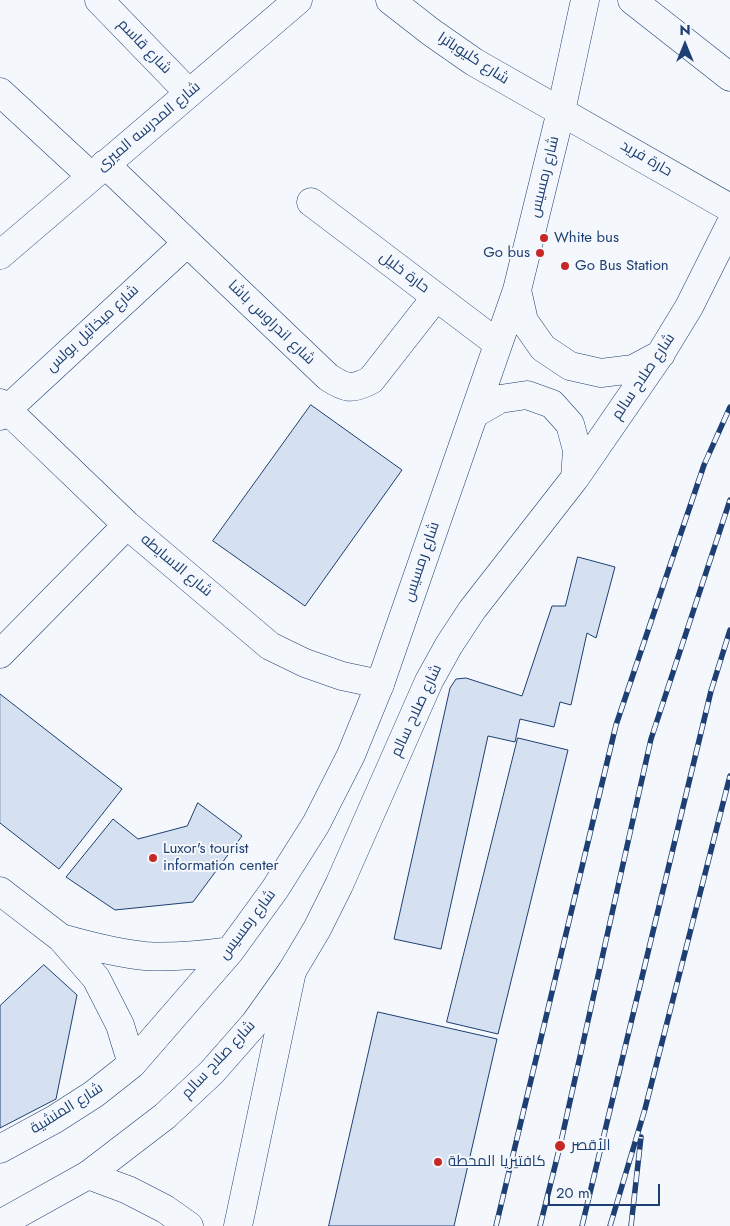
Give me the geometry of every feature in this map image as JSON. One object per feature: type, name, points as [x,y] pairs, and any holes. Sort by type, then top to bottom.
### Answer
[{"type":"street","name":"شارع قاسم","points":[[98,0],[189,93]]},
{"type":"street","name":"شارع المدرسه الميرى","points":[[0,254],[298,0]]},
{"type":"street","name":"شارع كليوباترا","points":[[390,0],[474,62],[561,111]]},
{"type":"street","name":"شارع رمسيس","points":[[132,1064],[230,951],[275,889],[316,824],[351,755],[380,684],[517,290],[561,111],[585,0]]},
{"type":"street","points":[[632,0],[730,77]]},
{"type":"street","name":"شارع اندراوس باشا","points":[[0,92],[187,243],[328,377],[341,386],[357,387],[371,380],[436,298]]},
{"type":"street","name":"حارة فريد","points":[[561,111],[730,208]]},
{"type":"street","name":"حارة خليل","points":[[311,202],[497,344]]},
{"type":"street","name":"شارع صلاح سالم","points":[[88,1175],[166,1116],[212,1072],[254,1024],[292,971],[338,885],[429,681],[449,645],[472,610],[575,478],[662,354],[730,225]]},
{"type":"street","name":"شارع ميخائيل بولس","points":[[2,409],[187,243]]},
{"type":"street","points":[[517,290],[524,321],[542,348],[570,366],[601,373],[633,369],[662,354]]},
{"type":"street","points":[[474,414],[500,399],[527,395],[552,404],[570,424],[577,450],[575,478]]},
{"type":"street","name":"شارع الاسايطه","points":[[2,409],[127,525],[270,646],[305,663],[342,676],[380,684]]},
{"type":"street","points":[[0,654],[127,525]]},
{"type":"street","points":[[0,891],[61,938],[96,978],[120,1025],[132,1064]]},
{"type":"street","points":[[61,938],[103,949],[145,956],[189,956],[230,951]]},
{"type":"street","points":[[238,1226],[292,971]]},
{"type":"street","name":"شارع المنشية","points":[[0,1148],[55,1119],[94,1094],[132,1064]]},
{"type":"street","points":[[0,1224],[88,1175],[128,1190],[166,1210],[188,1226]]},
{"type":"building","points":[[311,405],[402,470],[305,606],[213,541]]},
{"type":"building","points":[[578,557],[615,567],[596,638],[587,633],[571,705],[560,702],[554,727],[520,719],[515,742],[488,736],[441,949],[394,939],[450,688],[456,679],[466,678],[522,696],[552,606],[565,606]]},
{"type":"building","points":[[0,694],[122,789],[59,869],[0,823]]},
{"type":"building","points":[[518,738],[568,750],[498,1034],[447,1022]]},
{"type":"building","name":"Luxor's tourist information center","points":[[198,803],[242,836],[193,902],[115,910],[66,877],[113,819],[138,839],[187,826]]},
{"type":"building","points":[[44,965],[77,995],[56,1099],[0,1128],[0,1006]]},
{"type":"building","points":[[378,1012],[497,1039],[454,1226],[329,1226]]},
{"type":"railway","points":[[496,1226],[616,725],[704,465],[730,407]]},
{"type":"railway","points":[[540,1226],[560,1146],[651,739],[730,500]]},
{"type":"railway","points":[[582,1226],[711,691],[730,630]]},
{"type":"railway","points":[[610,1226],[645,1109],[730,776]]},
{"type":"railway","points":[[631,1226],[641,1137]]},
{"type":"place","name":"White bus","points":[[544,238]]},
{"type":"place","name":"Go bus","points":[[540,253]]},
{"type":"place","name":"Go Bus Station","points":[[565,266]]},
{"type":"place","name":"Luxor's tourist information center","points":[[153,858]]},
{"type":"place","name":"الأقصر","points":[[560,1146]]},
{"type":"place","name":"كافتيريا المحطة","points":[[438,1162]]}]
